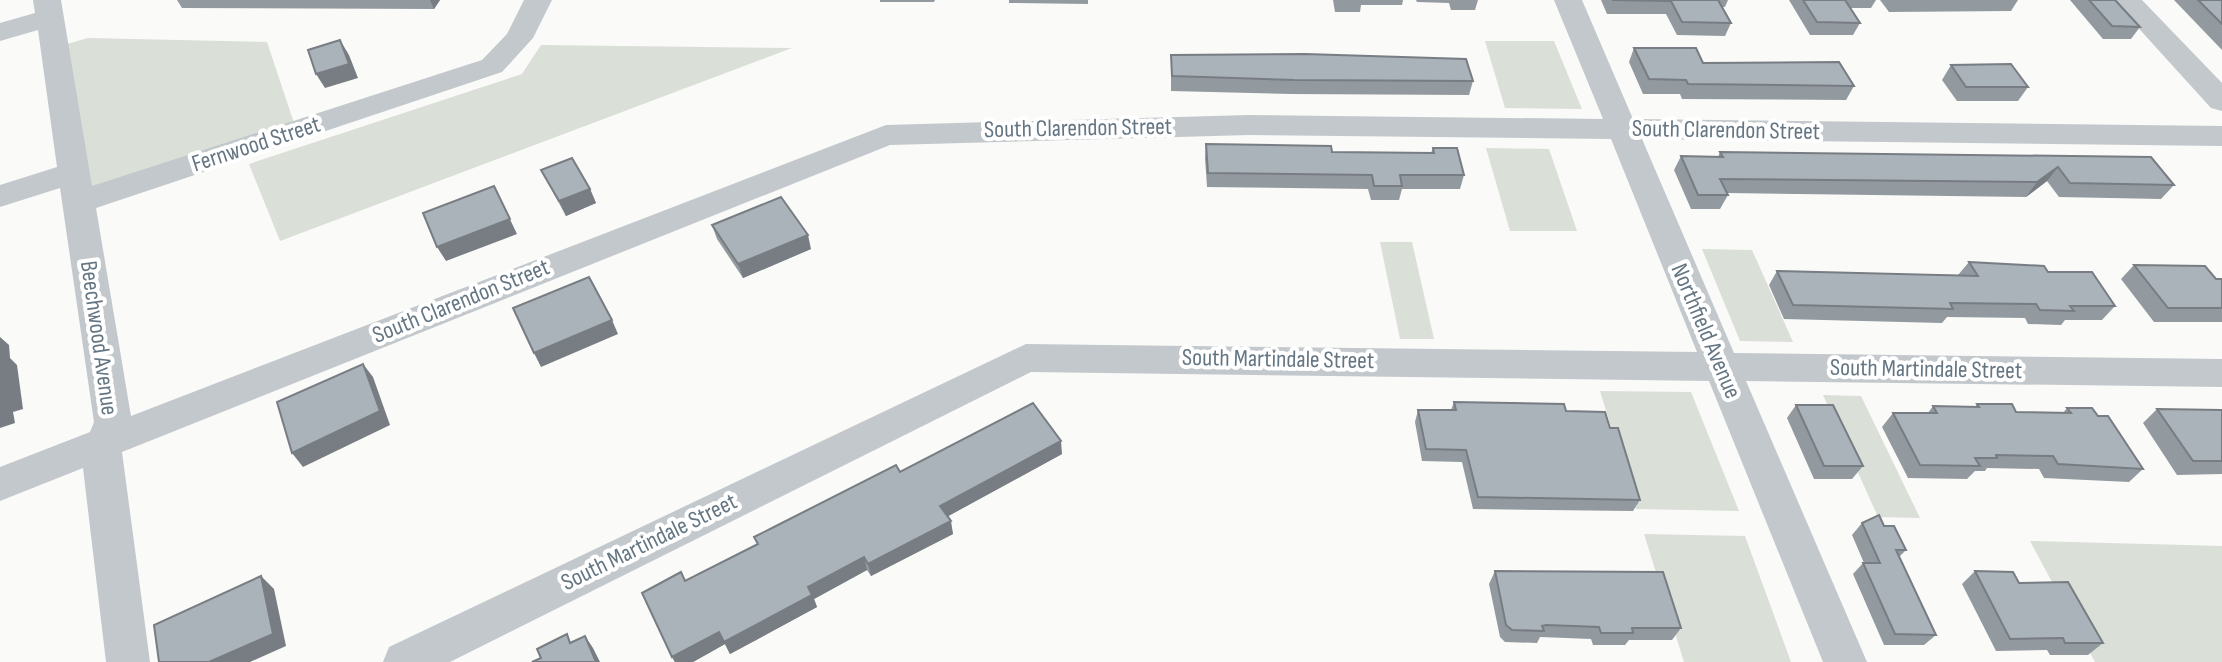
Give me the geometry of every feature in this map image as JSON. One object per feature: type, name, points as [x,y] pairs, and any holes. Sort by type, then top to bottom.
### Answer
[{"type":"street","name":"Fernwood Street","points":[[0,196],[76,188],[433,86],[492,66],[505,56],[519,38],[538,0]]},
{"type":"street","name":"Northfield Avenue","points":[[1568,0],[1845,662]]},
{"type":"street","points":[[2127,0],[2222,101]]},
{"type":"street","points":[[0,32],[48,9]]},
{"type":"street","name":"Beechwood Avenue","points":[[48,9],[113,422],[101,458],[128,662]]},
{"type":"street","name":"South Clarendon Street","points":[[0,484],[886,135],[1126,126],[2222,136]]},
{"type":"street","name":"South Martindale Street","points":[[405,662],[1026,358],[2222,373]]},
{"type":"shaded area","points":[[88,38],[267,42],[294,123],[89,189],[67,44]]},
{"type":"shaded area","points":[[1485,41],[1554,41],[1582,109],[1505,108]]},
{"type":"shaded area","points":[[541,45],[792,48],[280,241],[249,164],[522,74]]},
{"type":"shaded area","points":[[1486,148],[1549,149],[1577,231],[1510,231]]},
{"type":"shaded area","points":[[1380,242],[1412,242],[1434,339],[1400,339]]},
{"type":"shaded area","points":[[1702,249],[1752,250],[1793,342],[1740,341]]},
{"type":"shaded area","points":[[1600,391],[1691,392],[1739,511],[1636,509]]},
{"type":"shaded area","points":[[1823,395],[1861,396],[1920,518],[1878,517]]},
{"type":"shaded area","points":[[1644,534],[1745,536],[1791,662],[1684,662]]},
{"type":"shaded area","points":[[2030,541],[2222,546],[2222,662],[2095,662]]},
{"type":"building","points":[[1612,0],[1718,0],[1731,23],[1682,22],[1671,1]]},
{"type":"building","points":[[1803,0],[1845,0],[1860,23],[1817,22]]},
{"type":"building","points":[[2089,0],[2115,0],[2140,27],[2112,26]]},
{"type":"building","points":[[2198,0],[2222,0],[2222,24]]},
{"type":"building","points":[[340,40],[349,64],[316,74],[308,50]]},
{"type":"building","points":[[1634,48],[1696,48],[1703,63],[1839,62],[1854,86],[1688,84],[1686,80],[1649,79]]},
{"type":"building","points":[[1305,54],[1466,59],[1473,81],[1172,76],[1171,55]]},
{"type":"building","points":[[2011,64],[2028,87],[1966,87],[1951,65]]},
{"type":"building","points":[[1206,144],[1331,146],[1332,152],[1434,153],[1433,148],[1457,148],[1464,175],[1400,175],[1402,186],[1374,186],[1372,175],[1208,173]]},
{"type":"building","points":[[1720,152],[2151,157],[2174,185],[2070,183],[2058,167],[2037,182],[1720,179],[1728,195],[1698,195],[1681,156],[1723,157]]},
{"type":"building","points":[[572,158],[590,189],[559,201],[541,170]]},
{"type":"building","points":[[494,186],[510,219],[437,247],[423,213]]},
{"type":"building","points":[[781,197],[808,235],[738,264],[712,225]]},
{"type":"building","points":[[1969,262],[2044,266],[2048,272],[2092,272],[2115,306],[2070,306],[2074,311],[2040,310],[2036,304],[1950,303],[1953,309],[1793,305],[1777,271],[1978,276]]},
{"type":"building","points":[[2134,265],[2205,266],[2216,279],[2222,279],[2222,308],[2168,308]]},
{"type":"building","points":[[589,277],[612,320],[534,353],[513,308]]},
{"type":"building","points":[[363,364],[380,411],[292,453],[277,402]]},
{"type":"building","points":[[1454,402],[1564,404],[1566,411],[1605,412],[1610,428],[1618,428],[1640,500],[1478,497],[1466,450],[1426,449],[1418,410],[1456,410]]},
{"type":"building","points":[[1033,403],[1061,441],[940,506],[951,521],[868,564],[864,557],[808,587],[812,595],[724,642],[719,632],[672,657],[642,593],[681,572],[685,581],[758,544],[754,537],[896,465],[900,472]]},
{"type":"building","points":[[1977,404],[2012,404],[2016,412],[2071,413],[2067,408],[2092,408],[2098,416],[2108,416],[2143,469],[2058,464],[2053,456],[1996,455],[1997,458],[1975,458],[1980,466],[1920,465],[1893,413],[1937,413],[1933,406],[1979,407]]},
{"type":"building","points":[[1796,405],[1833,405],[1863,466],[1824,466]]},
{"type":"building","points":[[2157,409],[2222,410],[2222,461],[2193,461]]},
{"type":"building","points":[[1879,515],[1884,526],[1894,526],[1906,550],[1896,550],[1936,635],[1895,634],[1863,563],[1880,563],[1862,523]]},
{"type":"building","points":[[1495,571],[1663,572],[1681,628],[1632,628],[1633,633],[1601,633],[1599,627],[1546,625],[1542,626],[1544,631],[1512,630],[1506,625]]},
{"type":"building","points":[[1975,571],[2013,572],[2019,583],[2068,582],[2103,643],[2065,643],[2063,638],[2010,639]]},
{"type":"building","points":[[261,576],[273,634],[209,662],[159,662],[154,625]]},
{"type":"building","points":[[567,634],[570,643],[585,636],[596,662],[532,662],[541,658],[537,649]]}]
